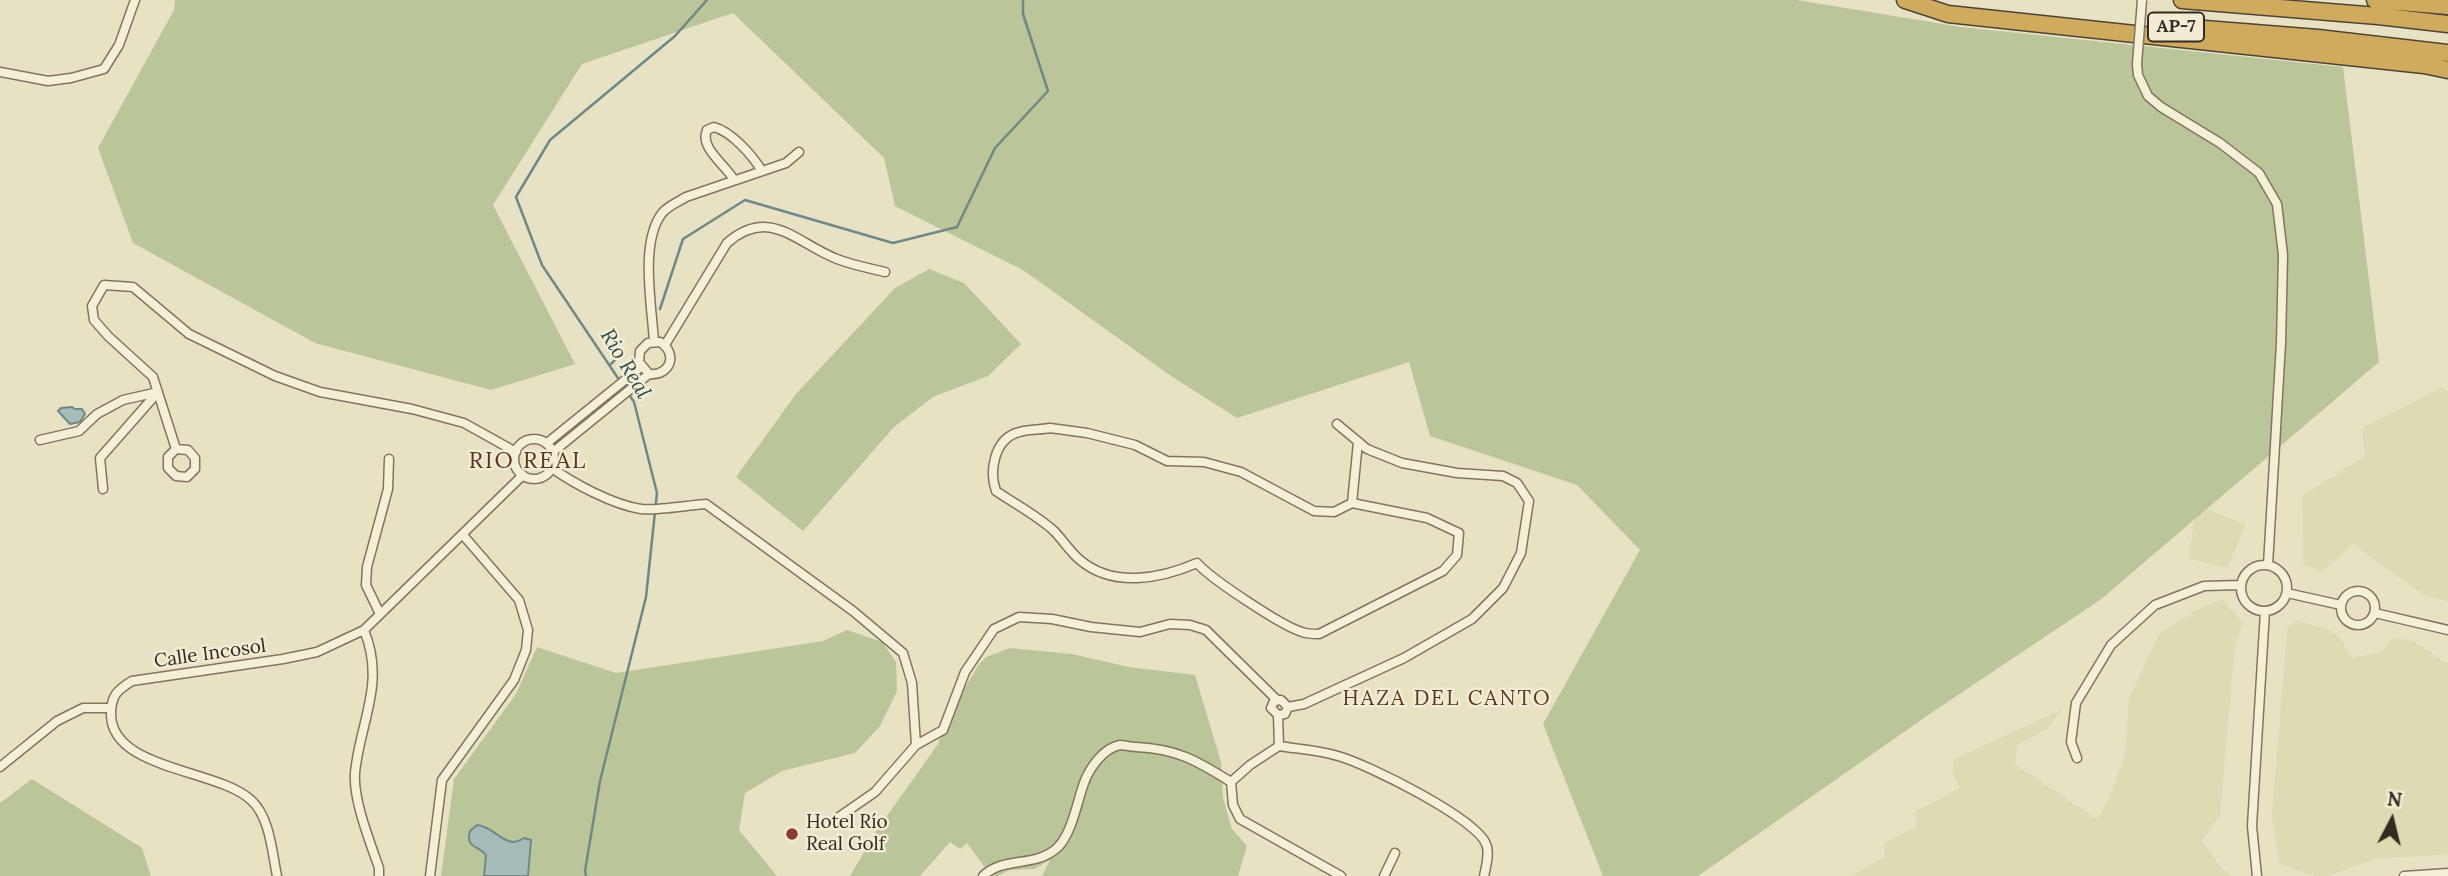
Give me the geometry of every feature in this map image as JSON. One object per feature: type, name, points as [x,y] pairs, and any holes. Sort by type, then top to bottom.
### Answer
[{"type":"highway","name":"AP-7","points":[[1904,0],[2085,20],[2318,38],[2448,53]]},
{"type":"highway","points":[[1904,0],[1948,14],[2254,45],[2448,70]]},
{"type":"highway","name":"AP-7","points":[[2182,0],[2448,24]]},
{"type":"highway","points":[[2375,0],[2448,6]]},
{"type":"street","points":[[0,72],[48,81],[104,69],[118,45],[134,0]]},
{"type":"street","points":[[2142,0],[2137,64],[2138,75],[2148,96],[2161,107],[2220,143],[2259,173],[2277,204],[2283,255],[2281,343],[2267,565]]},
{"type":"street","points":[[734,180],[705,144],[707,130],[714,127],[722,129],[756,161],[762,171]]},
{"type":"street","points":[[654,342],[649,248],[654,228],[663,213],[672,204],[786,163],[799,152]]},
{"type":"street","points":[[665,345],[727,243],[751,228],[776,227],[837,259],[885,272]]},
{"type":"street","points":[[176,449],[153,377],[94,320],[92,306],[104,285],[133,287],[189,334],[275,376],[320,392],[412,409],[464,423],[516,452]]},
{"type":"street","points":[[648,343],[665,345],[671,355],[669,366],[660,373],[649,373],[641,367],[640,351],[648,343]]},
{"type":"street","points":[[547,443],[641,367]]},
{"type":"street","points":[[553,453],[649,373]]},
{"type":"street","points":[[40,440],[79,431],[96,414],[123,400],[158,392]]},
{"type":"street","points":[[103,489],[100,458],[158,392]]},
{"type":"street","points":[[1287,707],[1304,704],[1404,658],[1472,619],[1503,588],[1521,553],[1529,501],[1517,483],[1503,476],[1457,473],[1402,463],[1367,449],[1336,424]]},
{"type":"street","points":[[1050,428],[1087,433],[1135,445],[1167,461],[1204,462],[1241,472],[1314,511],[1334,512],[1352,503],[1427,517],[1459,533],[1457,555],[1443,570],[1319,634],[1302,632],[1273,616],[1206,574],[1198,563],[1173,573],[1141,578],[1104,575],[1079,559],[1053,530],[996,491],[993,481],[995,460],[1002,443],[1016,433],[1050,428]]},
{"type":"street","points":[[540,440],[547,443],[553,453],[552,468],[545,476],[534,479],[523,475],[517,469],[516,452],[526,441],[540,440]]},
{"type":"street","points":[[1352,503],[1358,442]]},
{"type":"street","points":[[380,614],[366,585],[366,567],[386,499],[389,459]]},
{"type":"street","points":[[552,468],[578,484],[642,509],[706,504],[853,611],[903,653],[912,683],[916,745]]},
{"type":"street","name":"Calle Incosol","points":[[111,708],[117,689],[132,681],[317,652],[364,630],[523,475]]},
{"type":"street","points":[[430,876],[442,780],[514,680],[526,650],[528,630],[519,600],[463,535]]},
{"type":"street","points":[[2267,565],[2284,574],[2287,593],[2279,606],[2265,611],[2255,609],[2247,603],[2242,595],[2241,585],[2250,569],[2267,565]]},
{"type":"street","points":[[2077,758],[2071,742],[2076,703],[2111,645],[2155,605],[2204,586],[2241,585]]},
{"type":"street","points":[[2363,591],[2371,596],[2376,604],[2371,621],[2363,625],[2346,621],[2341,605],[2345,597],[2353,592],[2363,591]]},
{"type":"street","points":[[2287,593],[2341,605]]},
{"type":"street","points":[[2257,876],[2252,826],[2265,611]]},
{"type":"street","points":[[2375,613],[2448,630]]},
{"type":"street","points":[[836,819],[875,792],[916,745],[943,730],[965,672],[994,629],[1018,617],[1052,619],[1091,627],[1140,632],[1170,624],[1190,625],[1206,630],[1277,700],[1284,701],[1287,707],[1285,714],[1278,715]]},
{"type":"street","points":[[364,630],[372,649],[374,683],[355,776],[361,813],[379,868],[379,876]]},
{"type":"street","points":[[1277,700],[1271,708],[1278,715],[1279,746]]},
{"type":"street","points":[[0,767],[57,721],[83,708],[111,708],[111,725],[119,739],[137,754],[230,788],[252,800],[265,822],[277,876]]},
{"type":"street","points":[[983,876],[992,867],[1007,862],[1028,861],[1058,847],[1072,820],[1084,781],[1094,764],[1118,745],[1160,748],[1181,753],[1231,782]]},
{"type":"street","points":[[1231,782],[1250,765],[1279,746],[1334,754],[1366,765],[1422,795],[1479,832],[1487,845],[1484,876]]},
{"type":"street","points":[[1231,782],[1233,805],[1240,819],[1341,876]]},
{"type":"street","points":[[1384,876],[1395,853]]},
{"type":"street","points":[[2404,876],[2448,873]]},
{"type":"shaded area","points":[[2442,387],[2448,392],[2448,601],[2425,596],[2353,544],[2322,572],[2303,564],[2302,496],[2365,456],[2362,428]]},
{"type":"shaded area","points":[[2196,505],[2246,525],[2227,568],[2189,559]]},
{"type":"shaded area","points":[[2223,600],[2243,623],[2235,647],[2220,815],[2202,841],[2220,866],[2232,876],[1850,876],[1885,857],[1884,843],[1917,826],[1914,812],[1960,788],[1953,774],[1954,759],[2061,710],[2046,730],[2017,745],[2015,764],[2097,819],[2109,798],[2125,755],[2129,699],[2155,642],[2161,632],[2206,605]]},
{"type":"shaded area","points":[[2297,620],[2332,631],[2342,640],[2352,658],[2381,652],[2393,638],[2412,640],[2448,664],[2448,854],[2374,859],[2328,876],[2315,876],[2280,864],[2272,817],[2287,628]]},
{"type":"green space","points":[[175,0],[1797,0],[1961,27],[2343,67],[2379,362],[2100,600],[1934,711],[1698,876],[1603,876],[1543,724],[1640,550],[1577,485],[1430,436],[1409,362],[1237,418],[1171,376],[1023,270],[895,206],[884,158],[733,13],[582,64],[493,205],[575,364],[491,390],[315,343],[133,243],[98,148],[174,10]]},
{"type":"green space","points":[[929,269],[964,283],[1021,344],[988,376],[933,397],[894,427],[803,531],[736,477],[796,394],[895,288]]},
{"type":"green space","points":[[847,630],[882,642],[896,662],[897,691],[880,726],[855,753],[782,771],[745,793],[739,830],[777,876],[441,876],[454,779],[516,694],[537,647],[616,673],[823,641]]},
{"type":"green space","points":[[1010,648],[1072,654],[1129,667],[1195,675],[1221,762],[1223,798],[1232,829],[1247,846],[1238,876],[1042,876],[1050,860],[1034,869],[1010,870],[998,876],[991,876],[967,843],[960,849],[950,842],[920,876],[850,876],[877,830],[938,744],[947,718],[978,666],[986,657]]},
{"type":"green space","points":[[32,779],[142,848],[151,876],[0,876],[0,803]]},
{"type":"water","points":[[72,407],[82,409],[85,414],[80,422],[70,424],[58,411]]},
{"type":"water","points":[[477,825],[511,842],[524,838],[531,840],[528,876],[484,876],[486,855],[469,841],[470,831]]},
{"type":"waterway","name":"Rio Real","points":[[586,876],[600,781],[646,597],[657,493],[634,402],[542,265],[516,197],[550,140],[675,36],[707,0]]},
{"type":"waterway","points":[[660,309],[683,239],[745,200],[893,243],[957,227],[995,148],[1048,91],[1023,14],[1023,0]]},
{"type":"waterway","points":[[611,364],[618,357]]},
{"type":"place","name":"Hotel Río Real Golf","points":[[792,834]]},
{"type":"district","name":"RIO REAL","points":[[528,461]]},
{"type":"district","name":"HAZA DEL CANTO","points":[[1447,699]]}]
